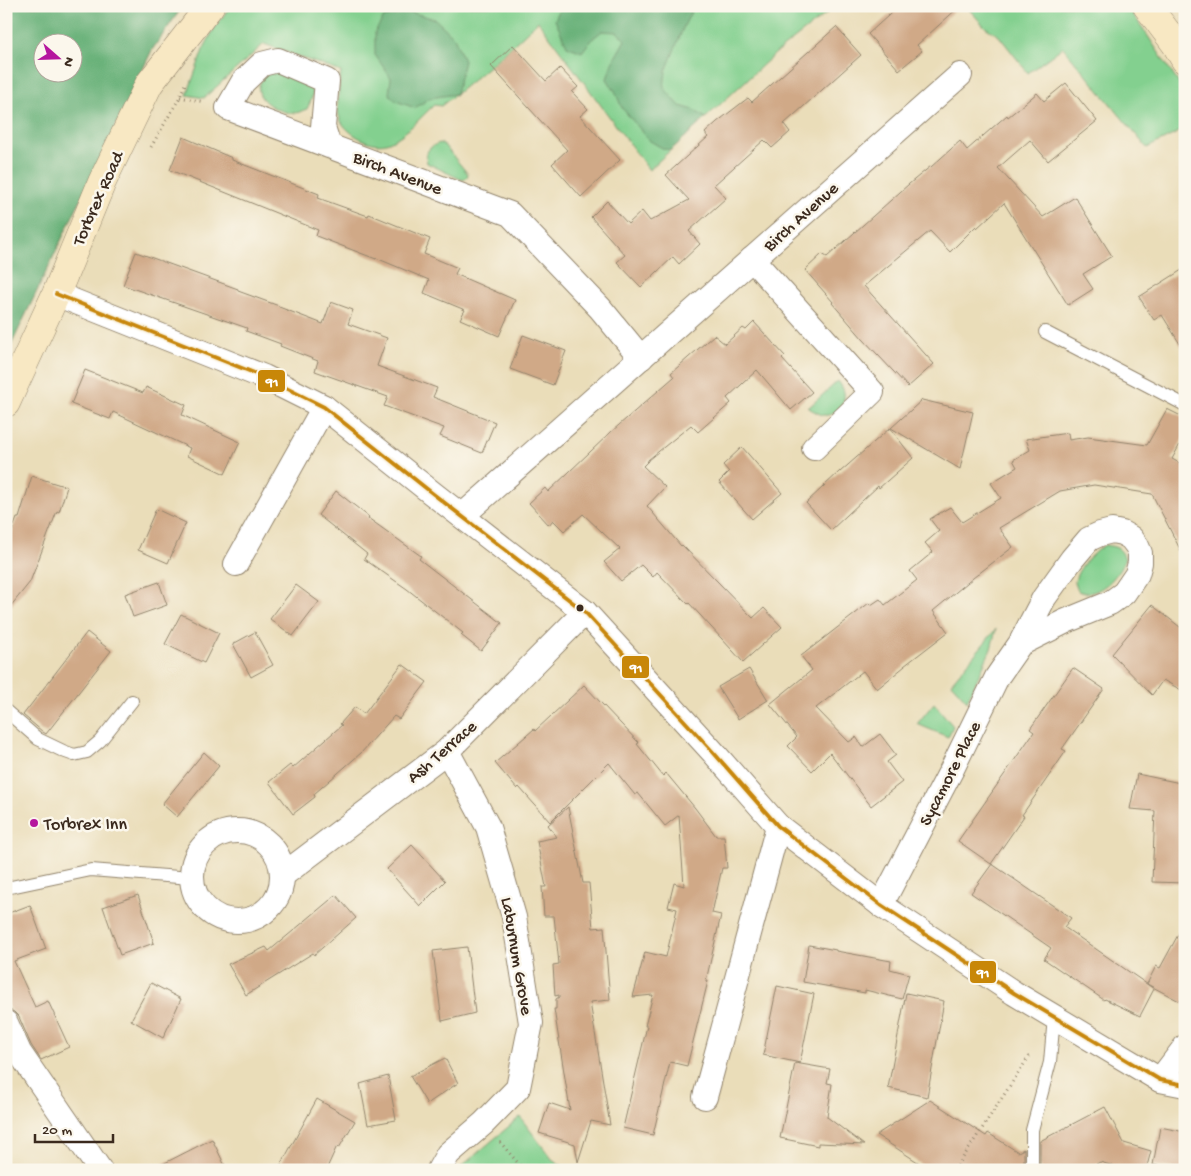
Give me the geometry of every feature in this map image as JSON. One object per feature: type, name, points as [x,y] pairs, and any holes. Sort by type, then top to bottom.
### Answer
[{"type":"street","name":"Torbrex Road","points":[[6,402],[56,294],[102,182],[149,84],[210,6]]},
{"type":"street","points":[[1147,6],[1175,43],[1185,60]]},
{"type":"street","name":"Birch Avenue","points":[[329,146],[323,127],[327,81],[278,60],[262,64],[243,82],[228,108],[329,146],[510,214],[600,308],[641,358]]},
{"type":"street","name":"Birch Avenue","points":[[462,516],[960,75]]},
{"type":"street","points":[[752,259],[872,392],[814,448]]},
{"type":"street","points":[[56,294],[264,377],[324,407],[585,612],[778,826],[880,905],[1014,993],[1160,1080],[1185,1085]]},
{"type":"street","points":[[236,564],[324,407]]},
{"type":"street","name":"Sycamore Place","points":[[880,905],[952,769],[997,677],[1020,644],[1044,598],[1072,559],[1090,540],[1112,530],[1122,533],[1138,546],[1140,563],[1137,574],[1124,593],[1110,603],[1020,644]]},
{"type":"street","name":"Ash Terrace","points":[[283,875],[447,751],[585,612]]},
{"type":"street","name":"Laburnum Grove","points":[[439,1170],[448,1154],[484,1123],[518,1088],[531,1023],[514,917],[488,827],[447,751]]},
{"type":"street","points":[[705,1097],[778,826]]},
{"type":"street","points":[[236,830],[250,832],[263,838],[274,848],[280,861],[283,875],[282,888],[269,910],[258,917],[239,922],[220,919],[209,912],[200,903],[194,891],[191,878],[196,857],[209,840],[222,833],[236,830]]},
{"type":"street","points":[[6,1023],[19,1052],[100,1170]]},
{"type":"street","points":[[1160,1080],[1185,1048]]},
{"type":"lane","points":[[1045,332],[1185,405]]},
{"type":"lane","points":[[6,711],[38,739],[74,755],[87,752],[100,741],[132,701]]},
{"type":"lane","points":[[6,888],[91,870],[191,878]]},
{"type":"lane","points":[[1032,1170],[1032,1130],[1050,1062],[1054,1017]]},
{"type":"path","points":[[147,153],[180,97],[188,79]]},
{"type":"path","points":[[955,1170],[1054,1017]]},
{"type":"path","points":[[484,1123],[524,1170]]},
{"type":"green space","points":[[10,6],[183,6],[152,50],[6,356],[6,19]]},
{"type":"green space","points":[[231,6],[836,6],[776,53],[649,170],[538,21],[515,44],[441,106],[434,105],[413,126],[395,139],[383,144],[361,139],[343,125],[338,109],[341,72],[264,44],[204,98],[187,95],[203,50],[216,25]]},
{"type":"green space","points":[[561,6],[694,6],[666,71],[664,88],[680,106],[694,110],[706,118],[671,150],[664,149],[650,141],[622,108],[615,91],[607,79],[612,63],[625,40],[617,32],[602,31],[591,40],[582,52],[567,46],[555,20]]},
{"type":"green space","points":[[966,6],[1127,6],[1185,93],[1185,129],[1147,148],[1063,47],[1028,73],[999,36],[985,27]]},
{"type":"green space","points":[[410,12],[435,19],[454,37],[464,61],[456,94],[430,98],[415,108],[396,101],[389,94],[391,78],[375,55],[375,32],[384,17]]},
{"type":"green space","points":[[281,71],[311,85],[313,95],[307,109],[290,113],[271,106],[261,97],[259,86],[265,75]]},
{"type":"green space","points":[[440,143],[444,145],[468,174],[464,180],[427,163],[427,152],[433,146]]},
{"type":"green space","points":[[838,381],[843,389],[844,397],[842,405],[836,412],[823,415],[808,408]]},
{"type":"green space","points":[[1105,545],[1117,548],[1125,558],[1118,572],[1100,589],[1086,593],[1078,591],[1075,583],[1078,572],[1096,551]]},
{"type":"green space","points":[[996,629],[991,649],[967,701],[951,683]]},
{"type":"green space","points":[[934,703],[953,726],[948,737],[917,724]]},
{"type":"green space","points":[[520,1117],[552,1159],[568,1170],[459,1170],[462,1166]]},
{"type":"building","points":[[899,6],[960,6],[917,45],[922,51],[899,70],[868,34]]},
{"type":"building","points":[[836,27],[861,55],[784,124],[790,132],[772,148],[764,140],[714,185],[726,198],[689,231],[700,244],[679,264],[673,257],[641,287],[617,262],[625,255],[591,217],[607,201],[628,224],[642,211],[650,221],[689,200],[666,175],[708,137],[705,133],[717,122],[748,98],[752,102]]},
{"type":"building","points":[[513,45],[546,81],[560,68],[578,87],[572,92],[588,109],[580,116],[620,160],[581,197],[552,164],[567,150],[491,66]]},
{"type":"building","points":[[1066,83],[1097,121],[1048,161],[1030,140],[998,168],[1043,217],[1075,197],[1112,256],[1083,274],[1093,289],[1068,305],[1004,203],[977,228],[976,226],[950,252],[930,231],[864,286],[934,364],[908,387],[863,339],[805,270],[822,254],[827,257],[960,141],[967,150],[1007,115],[1008,117],[1037,93],[1044,101]]},
{"type":"building","points":[[183,137],[232,158],[232,160],[319,194],[318,198],[368,216],[369,214],[430,239],[424,254],[458,268],[455,274],[515,300],[499,336],[460,319],[465,310],[424,293],[429,280],[316,236],[318,230],[170,170]]},
{"type":"building","points":[[136,252],[238,289],[238,291],[323,324],[331,302],[353,310],[348,324],[387,338],[377,366],[437,388],[433,397],[495,422],[482,453],[440,436],[444,428],[384,406],[388,397],[315,371],[318,361],[246,331],[247,328],[123,285]]},
{"type":"building","points":[[1185,268],[1185,352],[1162,315],[1154,320],[1139,297]]},
{"type":"building","points":[[754,322],[785,356],[782,359],[812,392],[791,410],[757,370],[727,398],[731,403],[698,432],[691,425],[643,466],[665,487],[647,506],[681,546],[753,618],[764,608],[782,627],[743,662],[689,603],[657,572],[653,577],[641,565],[621,581],[604,562],[620,549],[583,514],[564,531],[553,520],[549,525],[529,503],[545,488],[548,492],[611,432],[674,377],[671,373],[714,335],[725,344],[743,328],[746,330]]},
{"type":"building","points":[[523,335],[566,351],[553,385],[510,369]]},
{"type":"building","points":[[85,370],[143,393],[146,387],[186,405],[182,415],[240,442],[225,474],[187,456],[190,448],[113,412],[110,419],[71,404]]},
{"type":"building","points":[[922,400],[973,412],[960,469],[891,428]]},
{"type":"building","points":[[1167,409],[1185,418],[1185,435],[1172,459],[1185,466],[1185,559],[1152,494],[1094,485],[1060,491],[999,528],[1013,547],[933,611],[948,632],[877,689],[863,671],[816,708],[849,742],[856,737],[863,747],[880,734],[896,755],[887,762],[902,782],[871,806],[830,753],[812,771],[788,746],[797,737],[770,704],[812,670],[801,656],[869,603],[871,605],[880,599],[885,605],[917,580],[910,571],[933,552],[925,543],[939,531],[930,519],[950,507],[962,522],[1001,498],[991,483],[1017,467],[1013,460],[1030,450],[1026,439],[1068,433],[1069,440],[1088,437],[1147,445]]},
{"type":"building","points":[[890,428],[913,458],[879,488],[878,486],[831,530],[806,503]]},
{"type":"building","points":[[742,447],[782,493],[752,519],[719,482],[729,472],[723,465]]},
{"type":"building","points":[[32,476],[67,487],[59,512],[57,511],[30,582],[6,612],[6,547],[17,518],[19,518]]},
{"type":"building","points":[[336,491],[368,518],[421,556],[419,559],[502,623],[481,651],[461,635],[463,633],[407,589],[364,559],[367,554],[318,515]]},
{"type":"building","points":[[156,509],[186,523],[168,563],[138,550]]},
{"type":"building","points":[[159,582],[167,605],[133,617],[125,594]]},
{"type":"building","points":[[296,585],[319,602],[293,636],[270,619]]},
{"type":"building","points":[[1152,605],[1185,631],[1185,692],[1163,680],[1152,695],[1112,654]]},
{"type":"building","points":[[181,614],[219,633],[204,663],[165,644]]},
{"type":"building","points":[[87,632],[111,651],[46,734],[23,715]]},
{"type":"building","points":[[255,632],[273,665],[251,677],[233,644]]},
{"type":"building","points":[[402,664],[427,682],[399,719],[394,716],[361,753],[314,794],[315,797],[293,814],[269,782],[290,765],[293,768],[342,725],[340,724],[355,707],[364,714]]},
{"type":"building","points":[[1073,668],[1104,689],[1062,749],[1066,751],[991,864],[958,841],[1034,732],[1030,729]]},
{"type":"building","points":[[749,669],[768,700],[738,719],[718,687]]},
{"type":"building","points":[[584,685],[639,743],[637,744],[663,776],[666,773],[716,836],[724,836],[727,868],[722,868],[712,913],[721,915],[706,981],[708,981],[687,1066],[670,1062],[653,1135],[623,1128],[653,995],[633,997],[645,952],[666,957],[677,909],[668,907],[674,883],[684,886],[679,815],[665,826],[638,793],[635,795],[609,763],[550,822],[519,787],[517,789],[495,763],[534,729],[535,731]]},
{"type":"building","points":[[204,752],[219,766],[177,817],[162,804]]},
{"type":"building","points":[[1137,774],[1185,784],[1185,883],[1152,882],[1155,811],[1130,809]]},
{"type":"building","points":[[568,807],[583,883],[589,883],[593,928],[604,927],[610,1000],[590,1002],[610,1125],[591,1121],[578,1162],[575,1144],[539,1133],[549,1103],[570,1110],[554,1009],[556,1009],[556,999],[559,995],[555,996],[553,965],[559,964],[554,916],[544,916],[542,887],[546,887],[537,841],[557,837],[548,825]]},
{"type":"building","points":[[412,845],[445,881],[420,906],[387,869]]},
{"type":"building","points":[[992,864],[1071,918],[1064,927],[1154,989],[1140,1016],[1104,1000],[1044,959],[1051,948],[971,893]]},
{"type":"building","points":[[138,895],[154,943],[120,955],[103,907]]},
{"type":"building","points":[[336,895],[356,918],[314,955],[313,953],[246,995],[228,964],[266,947],[269,951]]},
{"type":"building","points":[[30,905],[46,949],[14,961],[35,1007],[48,1001],[69,1047],[41,1060],[31,1045],[19,1017],[10,1010],[6,1002],[6,943],[10,952],[6,941],[6,914]]},
{"type":"building","points":[[1185,922],[1185,1004],[1147,984],[1156,966],[1160,968]]},
{"type":"building","points":[[809,945],[891,961],[890,969],[909,974],[902,999],[865,990],[865,993],[803,982]]},
{"type":"building","points":[[467,947],[475,1013],[442,1021],[433,951]]},
{"type":"building","points":[[151,983],[181,999],[163,1038],[131,1020]]},
{"type":"building","points":[[777,986],[814,994],[800,1063],[763,1055]]},
{"type":"building","points":[[906,993],[944,1001],[927,1097],[888,1088]]},
{"type":"building","points":[[445,1058],[458,1083],[427,1104],[410,1076]]},
{"type":"building","points":[[795,1063],[830,1069],[827,1083],[832,1084],[827,1117],[864,1145],[818,1143],[818,1146],[780,1138]]},
{"type":"building","points":[[388,1076],[396,1120],[368,1125],[360,1084]]},
{"type":"building","points":[[317,1099],[355,1121],[339,1148],[337,1146],[326,1170],[278,1170]]},
{"type":"building","points":[[930,1100],[986,1136],[988,1133],[1018,1152],[1024,1149],[1024,1170],[930,1170],[876,1135]]},
{"type":"building","points":[[1105,1107],[1124,1143],[1151,1151],[1146,1170],[1128,1170],[1100,1162],[1085,1170],[1040,1170],[1040,1141]]},
{"type":"building","points":[[1160,1127],[1185,1132],[1185,1170],[1153,1165]]},
{"type":"building","points":[[212,1139],[227,1170],[151,1170]]},
{"type":"transit line","name":"91","points":[[56,294],[264,377],[324,407],[585,612],[778,826],[881,905],[1014,993],[1160,1080],[1185,1085]]},
{"type":"place","name":"Torbrex Inn","points":[[34,823]]}]
